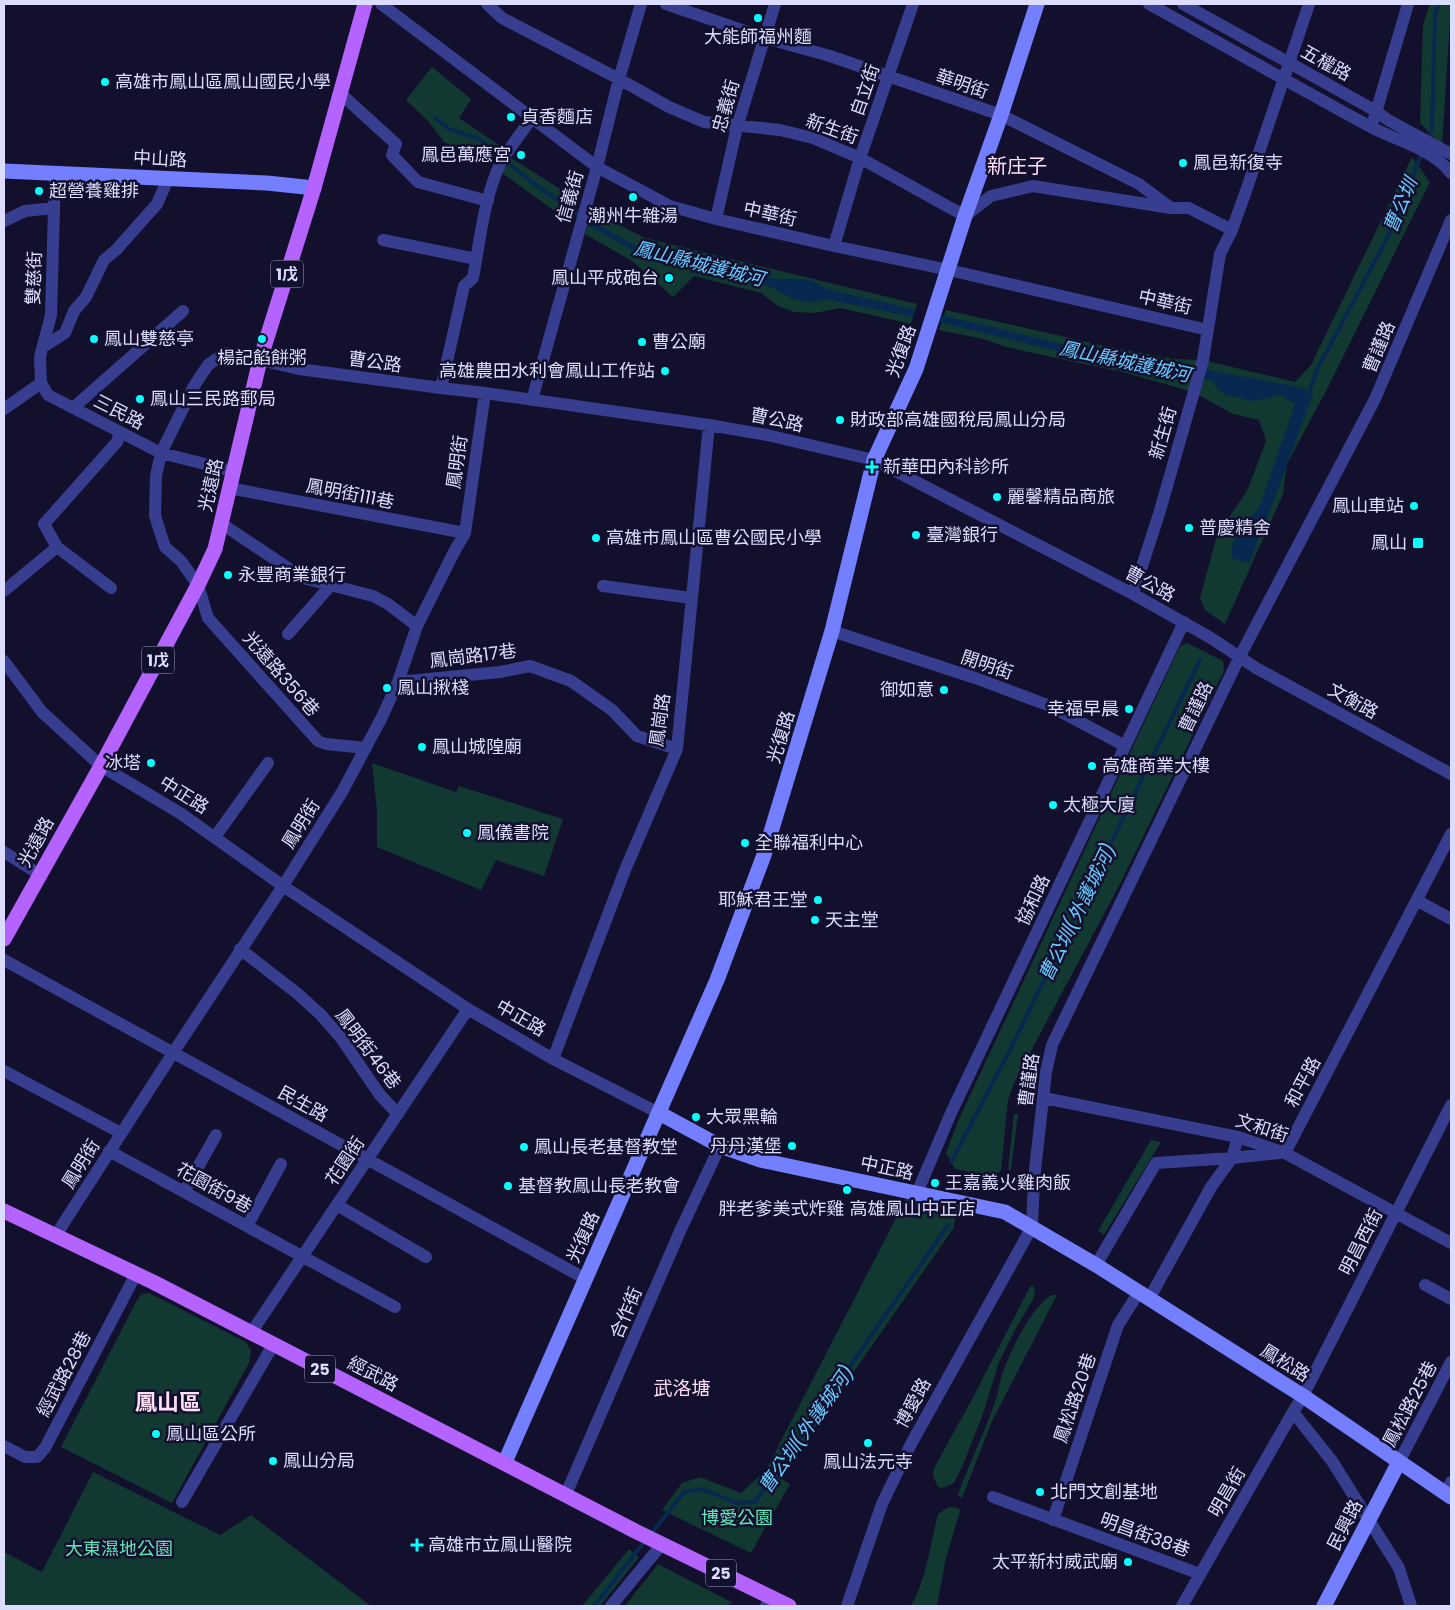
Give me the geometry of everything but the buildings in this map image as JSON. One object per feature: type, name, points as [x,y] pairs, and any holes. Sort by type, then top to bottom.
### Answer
[{"type":"main road","name":"光遠路","points":[[4,939],[101,766],[198,586],[215,549],[260,360],[314,188],[365,4]]},
{"type":"main road","name":"經武路","points":[[4,1211],[136,1274],[505,1462],[768,1601],[789,1606]]},
{"type":"street","name":"中華街","points":[[381,4],[596,167],[670,206],[716,219],[949,270],[1208,330]]},
{"type":"street","name":"新生街","points":[[487,4],[502,18],[669,107],[704,122],[737,127],[780,130],[813,138],[860,158],[965,216]]},
{"type":"street","name":"信義街","points":[[532,400],[641,4]]},
{"type":"street","name":"華明街","points":[[666,4],[765,38],[830,56],[1001,116],[1139,184],[1171,208],[1189,208],[1232,230]]},
{"type":"street","name":"忠義街","points":[[716,219],[737,127],[775,4]]},
{"type":"street","name":"自立街","points":[[834,246],[860,158],[913,4]]},
{"type":"street","name":"光復路","points":[[505,1462],[584,1278],[717,980],[764,855],[832,631],[874,460],[916,370],[965,216],[1001,116],[1037,4]]},
{"type":"street","name":"五權路","points":[[1149,4],[1371,128],[1413,140],[1447,157]]},
{"type":"street","name":"五權路","points":[[1183,4],[1376,111],[1413,140]]},
{"type":"street","name":"新生街","points":[[1133,594],[1159,514],[1198,374],[1208,330],[1220,254],[1232,230],[1309,4]]},
{"type":"street","points":[[1371,128],[1408,4]]},
{"type":"street","points":[[340,92],[396,144],[392,155],[418,182],[488,201]]},
{"type":"street","points":[[441,388],[464,286],[473,278],[488,201],[503,159],[532,118]]},
{"type":"street","name":"中山路","points":[[4,171],[267,183],[314,188]]},
{"type":"street","name":"雙慈街","points":[[41,383],[40,357],[50,314],[55,174]]},
{"type":"street","points":[[43,347],[65,333],[74,311],[89,292],[104,260],[116,250],[157,204],[168,179]]},
{"type":"street","points":[[965,216],[990,196],[1033,186],[1171,208]]},
{"type":"street","points":[[4,221],[25,211],[54,208]]},
{"type":"street","name":"曹謹路","points":[[1032,1227],[1034,1179],[1046,1072],[1052,1045],[1240,656],[1375,399],[1451,220]]},
{"type":"street","points":[[383,240],[476,259]]},
{"type":"street","points":[[73,408],[183,311]]},
{"type":"street","name":"曹公路","points":[[161,454],[194,386],[208,365],[225,353],[299,369],[485,393],[767,435],[874,460],[1133,594],[1240,656]]},
{"type":"street","points":[[4,409],[41,383]]},
{"type":"street","name":"三民路","points":[[41,383],[48,394],[161,454],[233,471]]},
{"type":"street","name":"鳳明街","points":[[56,1235],[240,949],[283,886],[342,792],[381,719],[398,682],[417,626],[465,533],[485,393]]},
{"type":"street","name":"鳳崗路","points":[[553,1059],[625,870],[677,748],[709,425]]},
{"type":"street","points":[[111,588],[57,547],[44,524],[117,442],[120,432]]},
{"type":"street","name":"光遠路356巷","points":[[161,454],[156,476],[155,516],[165,547],[181,561],[198,586],[208,618],[318,741],[326,744],[366,748]]},
{"type":"street","name":"鳳明街111巷","points":[[229,488],[465,533]]},
{"type":"street","points":[[222,524],[304,578],[373,596],[388,604],[417,626]]},
{"type":"street","points":[[4,591],[57,547]]},
{"type":"street","points":[[288,634],[330,586]]},
{"type":"street","points":[[603,586],[691,598]]},
{"type":"street","name":"協和路","points":[[917,1193],[951,1113],[1184,622]]},
{"type":"street","name":"開明街","points":[[832,631],[978,679],[1050,706],[1125,746]]},
{"type":"street","name":"文衡路","points":[[1240,656],[1256,668],[1451,774]]},
{"type":"street","name":"中正路","points":[[4,661],[42,712],[101,766],[180,813],[283,886],[468,1009],[553,1059],[720,1146],[760,1160],[1005,1212],[1096,1265]]},
{"type":"street","name":"鳳崗路17巷","points":[[398,682],[500,672],[530,666],[571,681],[612,710],[637,736],[677,748]]},
{"type":"street","points":[[215,837],[268,763]]},
{"type":"street","name":"和平路","points":[[1285,1153],[1418,901],[1451,834]]},
{"type":"street","points":[[4,852],[39,874]]},
{"type":"street","points":[[1418,901],[1451,919]]},
{"type":"street","name":"鳳明街46巷","points":[[240,949],[298,994],[321,1016],[341,1038],[380,1095],[398,1114]]},
{"type":"street","name":"民生路","points":[[4,960],[584,1278]]},
{"type":"street","name":"花園街","points":[[252,1333],[468,1009]]},
{"type":"street","points":[[4,1071],[121,1133]]},
{"type":"street","name":"文和街","points":[[1044,1098],[1238,1137],[1285,1153],[1451,1243]]},
{"type":"street","name":"明昌西街","points":[[1303,1396],[1451,1105]]},
{"type":"street","points":[[184,1192],[216,1135]]},
{"type":"street","points":[[1144,1295],[1211,1187],[1232,1158],[1238,1137]]},
{"type":"street","name":"合作街","points":[[566,1494],[681,1229],[720,1146]]},
{"type":"street","name":"花園街9巷","points":[[109,1151],[395,1307]]},
{"type":"street","points":[[1096,1265],[1156,1163],[1285,1153]]},
{"type":"street","points":[[247,1226],[281,1164]]},
{"type":"street","points":[[336,1205],[426,1257]]},
{"type":"street","name":"博愛路","points":[[847,1606],[882,1504],[911,1444],[1032,1227]]},
{"type":"street","name":"鳳松路","points":[[1096,1265],[1303,1396],[1399,1462],[1449,1491]]},
{"type":"street","name":"經武路28巷","points":[[4,1446],[25,1457],[37,1457],[45,1448],[136,1274]]},
{"type":"street","points":[[1425,1285],[1451,1299]]},
{"type":"street","name":"鳳松路20巷","points":[[1053,1520],[1118,1326],[1144,1295]]},
{"type":"street","points":[[182,1502],[274,1345]]},
{"type":"street","name":"鳳松路25巷","points":[[1399,1462],[1451,1362]]},
{"type":"street","name":"明昌街","points":[[1182,1606],[1303,1396]]},
{"type":"street","points":[[1293,1412],[1332,1461],[1399,1568],[1411,1606]]},
{"type":"street","name":"民興路","points":[[1324,1606],[1399,1462]]},
{"type":"street","name":"明昌街38巷","points":[[993,1497],[1200,1574]]},
{"type":"street","points":[[611,1606],[653,1539]]},
{"type":"green space","points":[[1430,4],[1451,4],[1442,146],[1420,123],[1423,24]]},
{"type":"green space","points":[[432,67],[471,99],[459,118],[502,147],[490,164],[444,142],[429,122],[406,100]]},
{"type":"green space","points":[[1412,157],[1430,182],[1326,391],[1287,464],[1283,494],[1225,624],[1205,610],[1200,598],[1217,535],[1247,491],[1266,441],[1259,420],[1233,414],[1193,392],[1126,373],[1006,347],[983,339],[939,330],[946,310],[1096,344],[1174,359],[1203,360],[1295,382],[1311,365]]},
{"type":"green space","points":[[511,158],[578,200],[571,223],[502,173]]},
{"type":"green space","points":[[592,211],[645,238],[917,304],[911,324],[840,308],[815,313],[794,312],[778,306],[761,293],[694,276],[673,297],[632,261],[585,234]]},
{"type":"green space","points":[[1187,643],[1223,661],[1224,671],[1120,884],[1014,1083],[1008,1100],[1001,1170],[994,1177],[955,1169],[946,1153],[958,1121],[1180,646]]},
{"type":"green space","name":"鳳儀書院","points":[[372,763],[456,792],[459,786],[563,819],[544,876],[496,860],[481,890],[377,847],[377,810]]},
{"type":"green space","points":[[1014,1114],[1018,1114],[1011,1170],[1008,1170]]},
{"type":"green space","points":[[1151,1140],[1161,1142],[1104,1235],[1098,1231]]},
{"type":"green space","name":"博愛公園","points":[[908,1195],[959,1203],[953,1229],[780,1478],[790,1484],[751,1553],[662,1510],[682,1483],[700,1477],[741,1493],[766,1470]]},
{"type":"green space","points":[[1033,1286],[1035,1293],[1033,1299],[999,1362],[983,1414],[962,1467],[954,1483],[943,1488],[938,1487],[933,1476],[934,1468],[1030,1287]]},
{"type":"green space","points":[[149,1293],[246,1342],[251,1351],[249,1363],[172,1503],[61,1447],[136,1302],[141,1294]]},
{"type":"green space","points":[[1052,1295],[1057,1295],[992,1421],[962,1498],[958,1496],[959,1492],[995,1402],[1001,1377],[1017,1339],[1037,1308]]},
{"type":"green space","name":"大東濕地公園","points":[[93,1472],[220,1535],[251,1515],[371,1606],[4,1606],[4,1552],[42,1572]]},
{"type":"green space","points":[[949,1507],[958,1508],[960,1511],[946,1558],[937,1606],[911,1606],[921,1584],[938,1514]]},
{"type":"green space","points":[[629,1549],[639,1557],[600,1606],[582,1606]]},
{"type":"green space","points":[[658,1564],[733,1603],[723,1606],[625,1606]]},
{"type":"water","points":[[589,219],[634,245],[759,275],[812,281],[826,289],[916,310],[913,317],[825,299],[811,302],[797,300],[771,287],[639,254],[587,225]]},
{"type":"water","points":[[941,315],[1142,363],[1191,371],[1188,380],[1083,356],[1082,350],[1075,349],[1073,355],[939,322]]},
{"type":"water","points":[[1203,369],[1303,388],[1313,394],[1249,563],[1232,558],[1232,545],[1241,527],[1259,508],[1295,404],[1279,394],[1252,401],[1223,394],[1211,380],[1200,380]]},
{"type":"waterway","name":"曹公圳","points":[[1428,140],[1432,129],[1435,16],[1438,4]]},
{"type":"waterway","name":"鳳山縣城護城河","points":[[435,118],[449,129],[479,139],[529,180],[581,217]]},
{"type":"waterway","name":"曹公圳","points":[[1308,395],[1317,370],[1386,240],[1422,153]]},
{"type":"waterway","name":"鳳山縣城護城河","points":[[1070,350],[1087,355]]},
{"type":"waterway","name":"曹公圳(外護城河)","points":[[951,1162],[1009,1052],[1200,660]]},
{"type":"waterway","name":"曹公圳(外護城河)","points":[[651,1534],[684,1492],[702,1489],[737,1503],[755,1502],[949,1224]]},
{"type":"waterway","name":"曹公圳(外護城河)","points":[[594,1606],[645,1541]]},
{"type":"place","name":"大能師福州麵","points":[[758,18]]},
{"type":"place","name":"高雄市鳳山區鳳山國民小學","points":[[105,82]]},
{"type":"place","name":"貞香麵店","points":[[511,117]]},
{"type":"place","name":"鳳邑萬應宮","points":[[521,155]]},
{"type":"place","name":"鳳邑新復寺","points":[[1183,163]]},
{"type":"place","name":"超營養雞排","points":[[39,191]]},
{"type":"place","name":"潮州牛雜湯","points":[[633,197]]},
{"type":"place","name":"鳳山平成砲台","points":[[669,278]]},
{"type":"place","name":"鳳山雙慈亭","points":[[94,339]]},
{"type":"place","name":"楊記餡餅粥","points":[[262,339]]},
{"type":"place","name":"曹公廟","points":[[642,342]]},
{"type":"place","name":"高雄農田水利會鳳山工作站","points":[[665,371]]},
{"type":"place","name":"鳳山三民路郵局","points":[[140,399]]},
{"type":"place","name":"財政部高雄國稅局鳳山分局","points":[[840,420]]},
{"type":"place","name":"新華田內科診所","points":[[872,467]]},
{"type":"place","name":"麗馨精品商旅","points":[[997,497]]},
{"type":"place","name":"鳳山車站","points":[[1414,506]]},
{"type":"place","name":"普慶精舍","points":[[1189,528]]},
{"type":"place","name":"臺灣銀行","points":[[916,535]]},
{"type":"place","name":"高雄市鳳山區曹公國民小學","points":[[596,538]]},
{"type":"place","name":"鳳山","points":[[1418,543]]},
{"type":"place","name":"永豐商業銀行","points":[[228,575]]},
{"type":"place","name":"鳳山揪棧","points":[[387,688]]},
{"type":"place","name":"御如意","points":[[944,690]]},
{"type":"place","name":"幸福早晨","points":[[1129,709]]},
{"type":"place","name":"鳳山城隍廟","points":[[422,747]]},
{"type":"place","name":"冰塔","points":[[151,763]]},
{"type":"place","name":"高雄商業大樓","points":[[1092,766]]},
{"type":"place","name":"太極大廈","points":[[1053,805]]},
{"type":"place","name":"鳳儀書院","points":[[467,833]]},
{"type":"place","name":"全聯福利中心","points":[[745,843]]},
{"type":"place","name":"耶穌君王堂","points":[[818,900]]},
{"type":"place","name":"天主堂","points":[[815,920]]},
{"type":"place","name":"大眾黑輪","points":[[696,1117]]},
{"type":"place","name":"丹丹漢堡","points":[[792,1146]]},
{"type":"place","name":"鳳山長老基督教堂","points":[[524,1147]]},
{"type":"place","name":"王嘉義火雞肉飯","points":[[935,1183]]},
{"type":"place","name":"基督教鳳山長老教會","points":[[508,1186]]},
{"type":"place","name":"胖老爹美式炸雞 高雄鳳山中正店","points":[[847,1190]]},
{"type":"place","name":"鳳山區公所","points":[[156,1434]]},
{"type":"place","name":"鳳山法元寺","points":[[868,1443]]},
{"type":"place","name":"鳳山分局","points":[[273,1461]]},
{"type":"place","name":"北門文創基地","points":[[1040,1492]]},
{"type":"place","name":"高雄市立鳳山醫院","points":[[417,1545]]},
{"type":"place","name":"太平新村威武廟","points":[[1128,1562]]},
{"type":"district","name":"新庄子","points":[[1017,166]]},
{"type":"district","name":"武洛塘","points":[[682,1388]]},
{"type":"district","name":"鳳山區","points":[[168,1402]]}]
